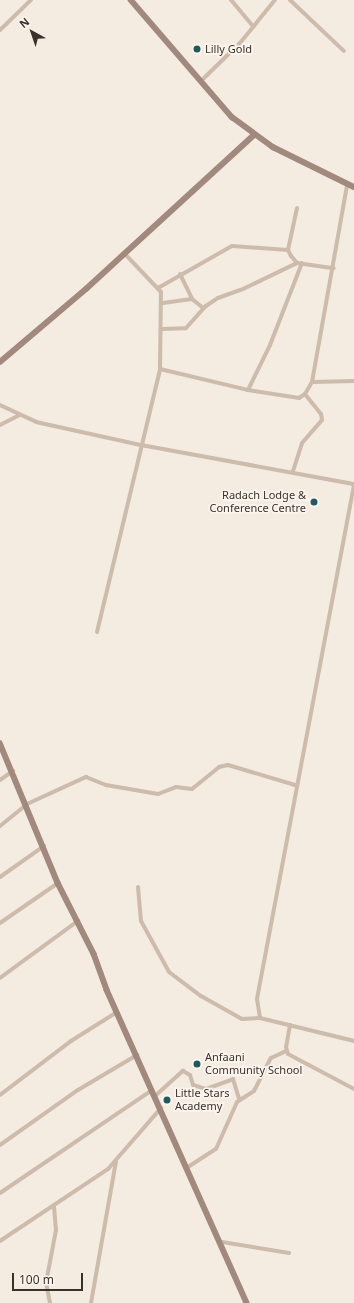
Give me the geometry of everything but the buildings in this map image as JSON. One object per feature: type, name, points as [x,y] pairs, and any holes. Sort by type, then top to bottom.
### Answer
[{"type":"street","points":[[0,30],[31,0]]},
{"type":"street","points":[[131,0],[232,117],[254,135],[347,185],[354,187]]},
{"type":"street","points":[[231,0],[254,26]]},
{"type":"street","points":[[201,81],[254,26],[275,0]]},
{"type":"street","points":[[290,0],[344,51]]},
{"type":"street","points":[[0,362],[124,253],[254,135]]},
{"type":"street","points":[[160,369],[248,390],[299,398],[305,394],[312,382],[334,268],[347,185]]},
{"type":"street","points":[[297,208],[288,250],[297,262]]},
{"type":"street","points":[[158,288],[180,274],[210,260],[232,246],[288,250]]},
{"type":"street","points":[[97,632],[160,369],[163,302],[158,288],[124,253]]},
{"type":"street","points":[[161,329],[186,328],[203,308],[218,298],[245,288],[297,262],[334,268]]},
{"type":"street","points":[[248,390],[270,345],[302,263]]},
{"type":"street","points":[[180,274],[192,298],[203,308]]},
{"type":"street","points":[[163,302],[192,298]]},
{"type":"street","points":[[312,382],[354,381]]},
{"type":"street","points":[[293,471],[302,444],[322,420],[305,394]]},
{"type":"street","points":[[0,405],[20,416],[36,422],[141,445],[293,471],[354,484],[295,785],[257,999],[260,1018]]},
{"type":"street","points":[[0,425],[20,416]]},
{"type":"street","points":[[0,743],[27,804],[58,883],[78,921],[117,1012],[222,1242],[247,1303]]},
{"type":"street","points":[[0,826],[27,804],[86,777],[106,786],[158,794],[176,787],[192,789],[223,765],[295,785]]},
{"type":"street","points":[[0,780],[13,771]]},
{"type":"street","points":[[0,877],[44,846]]},
{"type":"street","points":[[0,923],[58,883]]},
{"type":"street","points":[[138,887],[141,921],[169,972],[201,996],[242,1019],[260,1018],[354,1041]]},
{"type":"street","points":[[0,978],[78,921]]},
{"type":"street","points":[[0,1095],[72,1041],[117,1012]]},
{"type":"street","points":[[286,1051],[290,1025]]},
{"type":"street","points":[[286,1051],[354,1089]]},
{"type":"street","points":[[188,1167],[216,1149],[239,1099],[254,1091],[271,1058],[286,1051]]},
{"type":"street","points":[[0,1145],[78,1090],[137,1055]]},
{"type":"street","points":[[155,1096],[183,1071],[190,1075],[192,1085],[206,1089],[233,1079],[239,1099]]},
{"type":"street","points":[[0,1193],[152,1090]]},
{"type":"street","points":[[0,1241],[93,1181],[116,1161],[161,1108]]},
{"type":"street","points":[[91,1303],[116,1161]]},
{"type":"street","points":[[50,1303],[46,1283],[56,1230],[54,1206]]},
{"type":"street","points":[[222,1242],[289,1253]]},
{"type":"place","name":"Lilly Gold","points":[[197,49]]},
{"type":"place","name":"Radach Lodge & Conference Centre","points":[[314,502]]},
{"type":"place","name":"Anfaani Community School","points":[[197,1064]]},
{"type":"place","name":"Little Stars Academy","points":[[167,1100]]}]
